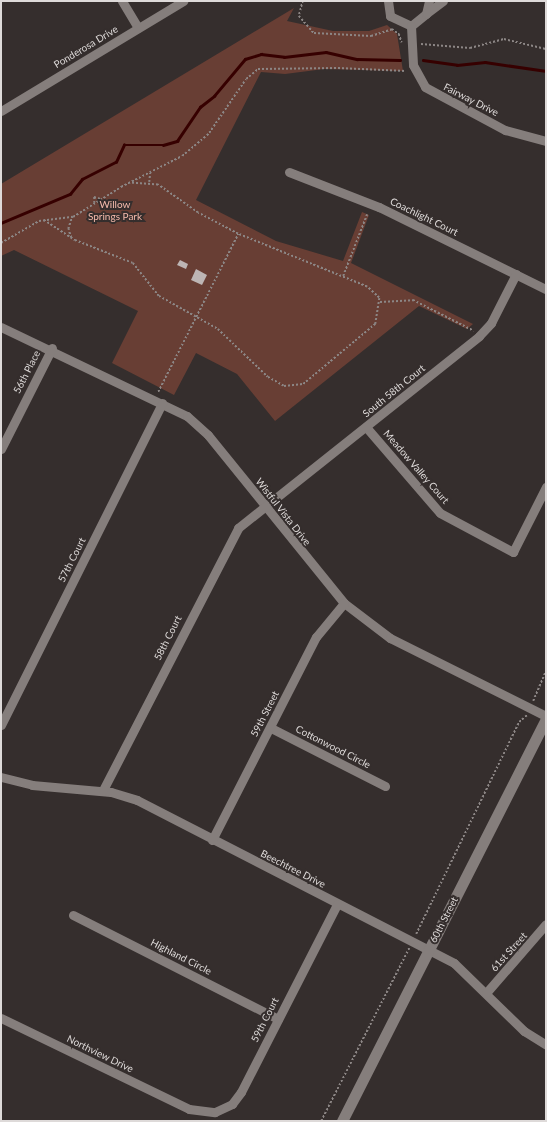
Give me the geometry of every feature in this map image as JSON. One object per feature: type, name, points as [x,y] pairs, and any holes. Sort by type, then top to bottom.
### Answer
[{"type":"street","points":[[122,1],[138,28]]},
{"type":"street","name":"Ponderosa Drive","points":[[1,111],[183,1]]},
{"type":"street","points":[[388,1],[390,16],[411,26],[443,1]]},
{"type":"street","points":[[426,14],[428,1]]},
{"type":"street","name":"Fairway Drive","points":[[411,26],[413,65],[425,87],[505,130],[546,141]]},
{"type":"street","name":"Coachlight Court","points":[[289,172],[379,207],[546,289]]},
{"type":"street","name":"South 58th Court","points":[[265,505],[366,427],[479,336],[491,323],[516,274]]},
{"type":"street","name":"Wistful Vista Drive","points":[[1,327],[52,348],[158,401],[198,425],[344,603],[390,638],[546,716]]},
{"type":"street","name":"56th Place","points":[[1,449],[52,348]]},
{"type":"street","name":"57th Court","points":[[1,725],[158,401]]},
{"type":"street","name":"Meadow Valley Court","points":[[366,427],[440,513],[512,552],[546,487]]},
{"type":"street","name":"58th Court","points":[[103,790],[231,538],[265,505]]},
{"type":"street","name":"59th Street","points":[[212,840],[319,633],[344,603]]},
{"type":"street","name":"60th Street","points":[[342,1121],[546,719]]},
{"type":"street","name":"Cottonwood Circle","points":[[271,728],[384,786]]},
{"type":"street","name":"Beechtree Drive","points":[[1,777],[32,785],[103,790],[137,800],[454,964],[486,993],[524,1032],[546,1045]]},
{"type":"street","name":"59th Court","points":[[189,1109],[211,1113],[232,1104],[278,1019],[337,904]]},
{"type":"street","name":"Highland Circle","points":[[73,915],[278,1019]]},
{"type":"street","name":"61st Street","points":[[486,993],[546,924]]},
{"type":"street","name":"Northview Drive","points":[[1,1018],[189,1109]]},
{"type":"path","points":[[303,1],[299,16],[314,33],[371,36],[392,29],[399,34],[403,45]]},
{"type":"path","points":[[416,44],[470,48],[504,39],[546,49]]},
{"type":"path","points":[[1,244],[27,227],[44,220],[73,217],[101,199],[182,156],[200,142],[246,79],[258,69],[338,68],[408,72],[405,64]]},
{"type":"path","points":[[149,182],[150,172]]},
{"type":"path","points":[[44,220],[71,238],[133,263],[160,296],[197,316],[227,336],[268,377],[290,387],[303,384],[371,330],[378,317],[380,302],[373,292],[343,276],[238,234],[149,182],[130,183]]},
{"type":"path","points":[[94,204],[94,197],[101,199]]},
{"type":"path","points":[[343,276],[367,214]]},
{"type":"path","points":[[71,238],[68,229],[73,217]]},
{"type":"path","points":[[158,401],[191,326],[238,234]]},
{"type":"path","points":[[380,302],[405,298],[418,302],[472,328],[479,336]]},
{"type":"path","points":[[534,699],[546,670]]},
{"type":"path","points":[[418,930],[519,722],[524,719]]},
{"type":"path","points":[[321,1121],[406,955]]},
{"type":"green space","name":"Willow Springs Park","points":[[294,8],[287,21],[333,31],[369,31],[387,25],[397,34],[403,71],[324,69],[285,74],[261,72],[196,200],[276,241],[343,261],[362,212],[369,215],[351,263],[473,324],[467,329],[419,306],[275,421],[237,374],[196,353],[174,395],[112,363],[138,311],[14,250],[1,256],[1,184]]},
{"type":"building","points":[[180,260],[188,264],[186,269],[177,265]]},
{"type":"building","points":[[196,269],[207,275],[202,285],[191,280]]},
{"type":"waterway","points":[[1,223],[70,194],[82,179],[116,162],[124,145],[163,145],[177,141],[200,107],[214,96],[245,59],[261,54],[284,57],[326,52],[357,59],[400,60]]},
{"type":"waterway","points":[[423,60],[457,65],[485,62],[546,71]]}]
